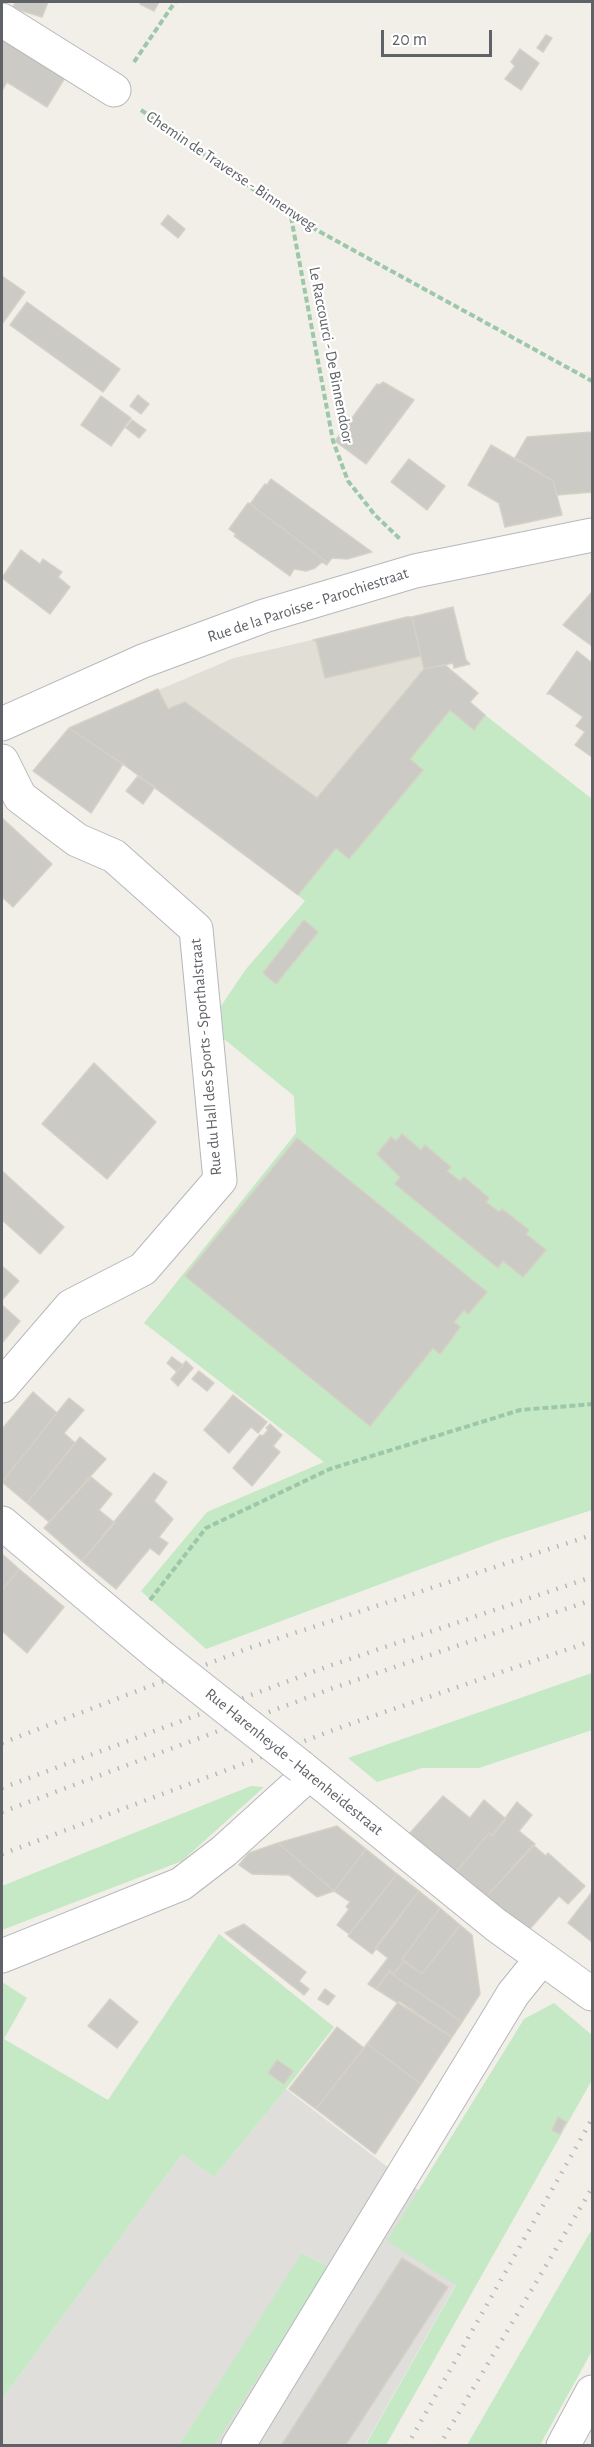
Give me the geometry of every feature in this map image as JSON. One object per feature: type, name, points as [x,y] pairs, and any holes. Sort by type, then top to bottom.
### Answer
[{"type":"street","points":[[2,20],[114,90]]},
{"type":"street","name":"Rue de la Paroisse - Parochiestraat","points":[[2,724],[143,661],[264,616],[415,571],[592,535]]},
{"type":"street","name":"Rue du Hall des Sports - Sporthalstraat","points":[[2,761],[20,797],[76,840],[114,856],[196,929],[220,1180],[143,1269],[71,1306],[2,1386]]},
{"type":"street","name":"Rue Harenheyde - Harenheidestraat","points":[[2,1523],[128,1629],[496,1925],[592,1994]]},
{"type":"street","points":[[2,1956],[182,1884],[224,1851],[305,1770]]},
{"type":"street","points":[[238,2445],[513,1994],[542,1958]]},
{"type":"street","points":[[563,2445],[592,2392]]},
{"type":"path","points":[[114,90],[175,2]]},
{"type":"path","name":"Chemin de Traverse - Binnenweg","points":[[114,90],[291,216],[592,381]]},
{"type":"path","name":"Le Raccourci - De Binnendoor","points":[[291,216],[333,441],[348,481],[375,515],[399,536],[402,542]]},
{"type":"path","points":[[128,1629],[206,1528],[330,1469],[520,1410],[592,1404]]},
{"type":"shaded area","points":[[412,617],[424,669],[445,665],[478,693],[470,702],[485,715],[474,730],[450,711],[410,760],[423,770],[349,859],[336,849],[298,895],[123,764],[69,728],[234,658]]},
{"type":"shaded area","points":[[286,2089],[419,2191],[388,2241],[456,2284],[365,2445],[215,2445],[327,2267],[303,2253],[179,2445],[2,2445],[2,2399],[182,2154],[214,2177]]},
{"type":"green space","points":[[450,710],[474,730],[485,715],[592,799],[592,1510],[499,1540],[206,1649],[141,1591],[207,1512],[324,1462],[144,1323],[296,1133],[294,1096],[224,1039],[221,1006],[246,969],[305,901],[298,895],[336,848],[349,859],[423,770],[410,759]]},
{"type":"green space","points":[[592,1673],[592,1730],[479,1768],[422,1768],[377,1782],[348,1758]]},
{"type":"green space","points":[[251,1786],[264,1787],[182,1861],[2,1930],[2,1886]]},
{"type":"green space","points":[[219,1934],[334,2027],[214,2177],[182,2154],[2,2399],[2,1982],[27,1998],[4,2039],[108,2100]]},
{"type":"green space","points":[[554,2003],[592,2035],[592,2080],[386,2445],[365,2446],[456,2285],[387,2241],[524,2019]]},
{"type":"green space","points":[[592,2229],[592,2351],[540,2445],[467,2445]]},
{"type":"green space","points":[[302,2253],[328,2267],[215,2445],[179,2445]]},
{"type":"building","points":[[15,2],[48,2],[42,17],[13,8]]},
{"type":"building","points":[[141,2],[159,2],[154,11],[140,4]]},
{"type":"building","points":[[546,35],[552,38],[543,52],[537,48]]},
{"type":"building","points":[[2,37],[66,76],[47,107],[7,82],[2,91]]},
{"type":"building","points":[[520,49],[539,63],[521,90],[505,79],[515,66],[511,62]]},
{"type":"building","points":[[168,215],[185,229],[178,238],[161,224]]},
{"type":"building","points":[[2,276],[25,292],[2,324]]},
{"type":"building","points":[[27,302],[120,369],[103,392],[10,325]]},
{"type":"building","points":[[383,382],[414,400],[366,464],[335,441],[377,384]]},
{"type":"building","points":[[138,395],[149,404],[141,414],[130,406]]},
{"type":"building","points":[[101,396],[131,418],[111,446],[81,425]]},
{"type":"building","points":[[132,420],[146,430],[139,438],[126,428]]},
{"type":"building","points":[[592,432],[592,492],[557,495],[553,481],[515,458],[527,437]]},
{"type":"building","points":[[491,445],[553,481],[562,515],[505,527],[499,503],[468,485]]},
{"type":"building","points":[[409,459],[445,486],[427,510],[391,482]]},
{"type":"building","points":[[271,479],[372,552],[347,559],[332,558],[328,563],[250,504]]},
{"type":"building","points":[[248,503],[328,563],[327,565],[322,562],[306,571],[294,569],[290,576],[234,536],[236,534],[229,529]]},
{"type":"building","points":[[21,550],[40,564],[43,559],[62,572],[58,577],[70,587],[50,614],[2,578]]},
{"type":"building","points":[[592,592],[592,646],[563,625]]},
{"type":"building","points":[[453,607],[466,660],[470,664],[454,668],[453,663],[424,669],[412,617]]},
{"type":"building","points":[[412,617],[421,656],[325,678],[316,641],[313,640]]},
{"type":"building","points":[[577,651],[592,663],[592,757],[575,745],[585,732],[576,726],[583,717],[547,694]]},
{"type":"building","points":[[445,665],[478,693],[470,702],[485,715],[474,730],[450,710],[410,759],[423,770],[349,859],[336,848],[298,895],[123,764],[69,728],[158,689],[168,709],[185,702],[317,798],[424,669]]},
{"type":"building","points":[[69,728],[123,764],[91,813],[33,771]]},
{"type":"building","points":[[138,776],[155,787],[143,804],[126,791]]},
{"type":"building","points":[[2,818],[52,864],[13,907],[2,897]]},
{"type":"building","points":[[304,920],[318,932],[276,984],[263,973]]},
{"type":"building","points":[[94,1063],[156,1122],[107,1179],[42,1124]]},
{"type":"building","points":[[402,1134],[421,1150],[425,1145],[451,1167],[447,1171],[460,1181],[464,1177],[489,1198],[486,1202],[499,1212],[502,1209],[529,1230],[526,1234],[546,1250],[523,1277],[503,1261],[498,1268],[395,1184],[400,1177],[377,1154],[391,1137],[396,1141]]},
{"type":"building","points":[[297,1138],[487,1292],[468,1314],[464,1310],[454,1322],[460,1327],[440,1354],[433,1348],[370,1426],[185,1276]]},
{"type":"building","points":[[2,1171],[64,1227],[40,1254],[2,1220]]},
{"type":"building","points":[[2,1266],[19,1281],[2,1300]]},
{"type":"building","points":[[2,1305],[20,1321],[2,1343]]},
{"type":"building","points":[[172,1357],[183,1365],[177,1372],[167,1363]]},
{"type":"building","points":[[186,1361],[193,1368],[178,1386],[171,1379]]},
{"type":"building","points":[[199,1371],[214,1383],[207,1391],[192,1379]]},
{"type":"building","points":[[33,1392],[57,1413],[2,1482],[2,1429]]},
{"type":"building","points":[[233,1395],[267,1422],[258,1433],[251,1427],[229,1453],[204,1430]]},
{"type":"building","points":[[69,1398],[84,1410],[64,1433],[75,1443],[27,1503],[2,1482]]},
{"type":"building","points":[[270,1424],[282,1435],[273,1446],[280,1452],[252,1486],[233,1468],[260,1435],[263,1436]]},
{"type":"building","points":[[80,1437],[106,1459],[49,1522],[27,1503]]},
{"type":"building","points":[[154,1473],[167,1482],[154,1501],[173,1519],[159,1537],[168,1543],[159,1555],[150,1548],[116,1589],[82,1561]]},
{"type":"building","points":[[91,1477],[112,1494],[99,1510],[115,1523],[82,1561],[44,1528]]},
{"type":"building","points":[[2,1554],[19,1569],[2,1590]]},
{"type":"building","points":[[19,1569],[64,1607],[27,1653],[2,1631],[2,1590]]},
{"type":"building","points":[[443,1796],[470,1818],[484,1800],[506,1819],[492,1836],[489,1833],[456,1872],[409,1834]]},
{"type":"building","points":[[517,1802],[532,1815],[519,1831],[535,1844],[486,1897],[456,1872],[489,1833],[492,1836]]},
{"type":"building","points":[[337,1826],[366,1849],[334,1891],[278,1843]]},
{"type":"building","points":[[278,1843],[334,1891],[317,1897],[289,1875],[252,1874],[239,1865],[249,1853]]},
{"type":"building","points":[[533,1845],[546,1856],[548,1853],[585,1886],[568,1904],[559,1896],[528,1931],[486,1897]]},
{"type":"building","points":[[366,1849],[397,1874],[349,1934],[337,1925],[349,1909],[346,1907],[350,1902],[334,1891]]},
{"type":"building","points":[[397,1874],[419,1891],[372,1954],[348,1936]]},
{"type":"building","points":[[419,1891],[440,1908],[402,1959],[404,1961],[394,1973],[390,1970],[376,1989],[368,1984],[388,1958],[375,1948]]},
{"type":"building","points":[[592,1892],[592,1942],[568,1923]]},
{"type":"building","points":[[440,1908],[460,1925],[422,1974],[402,1959]]},
{"type":"building","points":[[244,1924],[306,1972],[299,1981],[309,1989],[304,1995],[225,1933]]},
{"type":"building","points":[[460,1925],[472,1935],[480,1994],[462,2022],[389,1972],[390,1970],[394,1973],[404,1961],[422,1974]]},
{"type":"building","points":[[389,1972],[462,2022],[452,2037],[376,1989]]},
{"type":"building","points":[[325,1989],[335,1996],[328,2005],[318,1999]]},
{"type":"building","points":[[110,1999],[138,2022],[117,2048],[88,2026]]},
{"type":"building","points":[[399,2001],[452,2037],[421,2084],[367,2044]]},
{"type":"building","points":[[337,2027],[364,2048],[316,2109],[289,2089]]},
{"type":"building","points":[[367,2044],[421,2084],[375,2154],[316,2109]]},
{"type":"building","points":[[277,2060],[293,2071],[284,2084],[268,2073]]},
{"type":"building","points":[[558,2117],[566,2122],[560,2134],[552,2130]]},
{"type":"building","points":[[402,2258],[448,2287],[345,2446],[281,2446]]},
{"type":"railway","points":[[2,1743],[249,1648],[592,1535]]},
{"type":"railway","points":[[2,1788],[326,1667],[592,1577]]},
{"type":"railway","points":[[2,1812],[333,1688],[592,1600]]},
{"type":"railway","points":[[2,1854],[347,1725],[592,1641]]},
{"type":"railway","points":[[407,2446],[592,2119]]},
{"type":"railway","points":[[439,2446],[592,2188]]}]
